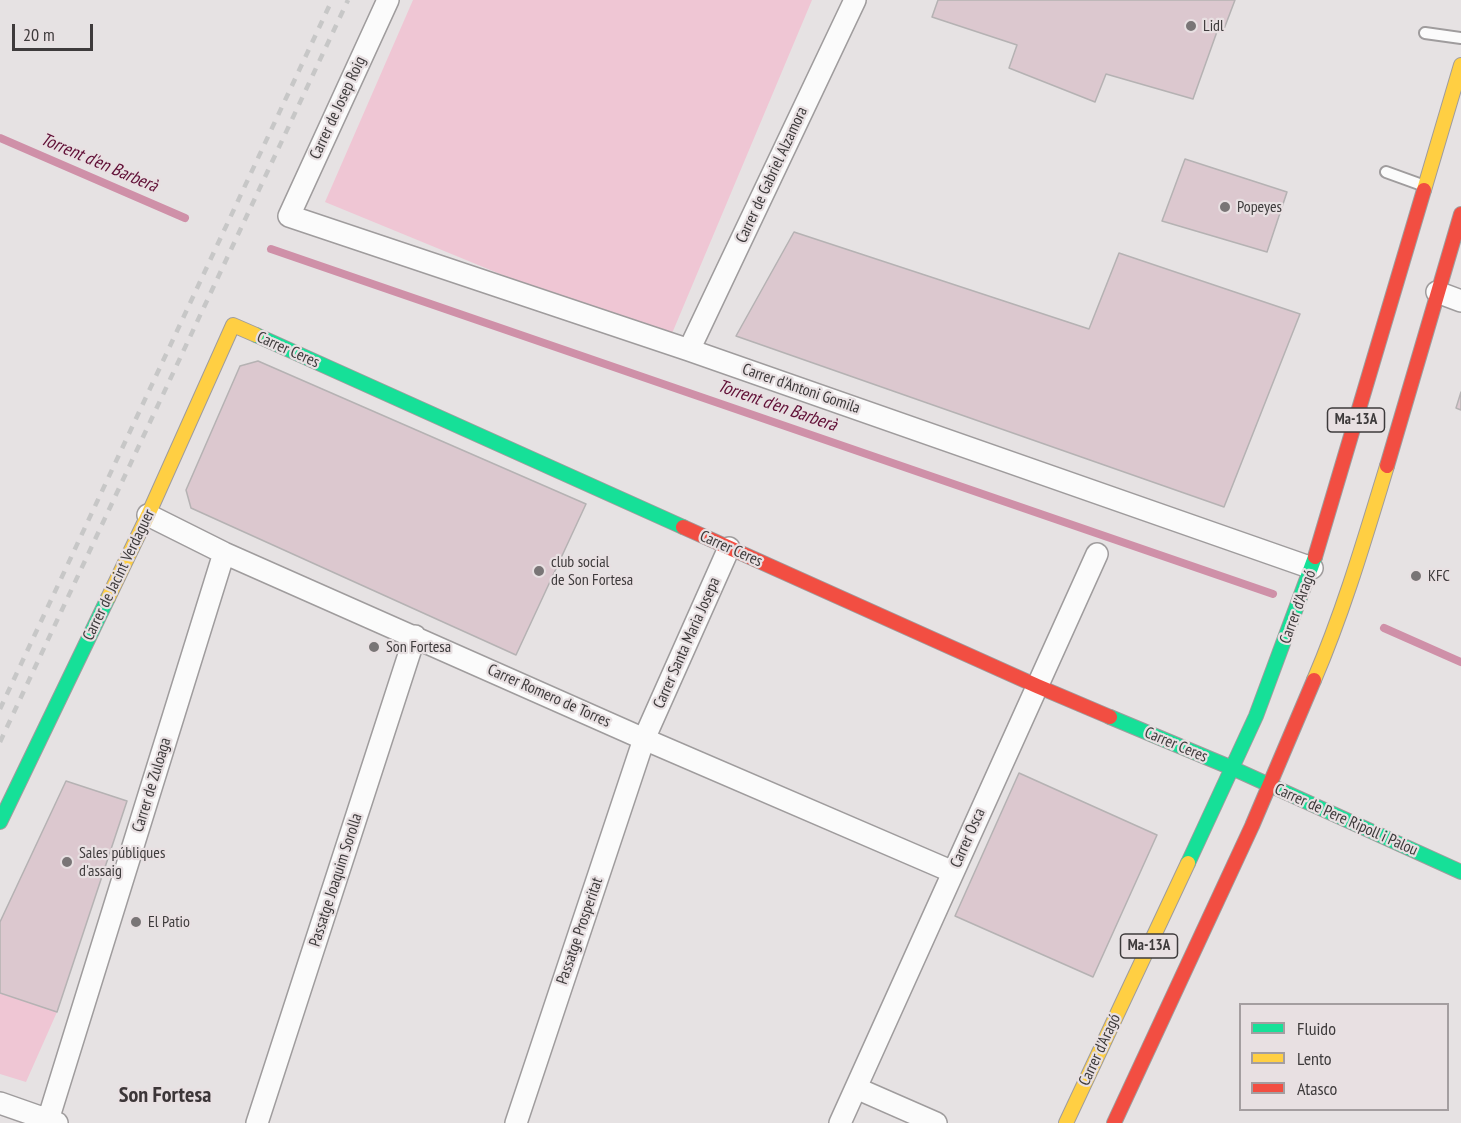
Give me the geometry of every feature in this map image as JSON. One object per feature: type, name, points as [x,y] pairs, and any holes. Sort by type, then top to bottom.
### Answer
[{"type":"main road","name":"Carrer d'Aragó","points":[[1066,1123],[1256,716],[1312,568],[1461,64]]},
{"type":"main road","name":"Ma-13A","points":[[1114,1123],[1270,785],[1332,638],[1352,581],[1432,290],[1461,214]]},
{"type":"main road","points":[[1404,260],[1413,275]]},
{"type":"main road","name":"Carrer de Jacint Verdaguer","points":[[0,822],[148,515],[233,325]]},
{"type":"main road","name":"Carrer Ceres","points":[[233,325],[1037,686],[1232,768]]},
{"type":"main road","name":"Carrer de Pere Ripoll i Palou","points":[[1232,768],[1461,872]]},
{"type":"street","name":"Carrer de Josep Roig","points":[[288,216],[388,0]]},
{"type":"street","name":"Carrer de Gabriel Alzamora","points":[[689,350],[855,0]]},
{"type":"street","name":"Carrer d'Antoni Gomila","points":[[288,216],[689,350],[1312,568]]},
{"type":"street","points":[[1432,290],[1461,301]]},
{"type":"street","name":"Carrer Romero de Torres","points":[[148,515],[224,553],[644,739],[953,872]]},
{"type":"street","name":"Carrer Santa Maria Josepa","points":[[644,739],[729,548]]},
{"type":"street","name":"Carrer de Zuloaga","points":[[52,1122],[224,553]]},
{"type":"street","name":"Carrer Osca","points":[[840,1123],[1097,554]]},
{"type":"street","name":"Passatge Joaquim Sorolla","points":[[257,1123],[415,636]]},
{"type":"street","name":"Passatge Prosperitat","points":[[516,1123],[644,739]]},
{"type":"street","points":[[856,1088],[936,1123]]},
{"type":"street","points":[[0,1103],[52,1122]]},
{"type":"lane","points":[[1425,33],[1461,38]]},
{"type":"lane","points":[[1386,172],[1425,186]]},
{"type":"shaded area","points":[[413,0],[812,0],[668,343],[325,202]]},
{"type":"shaded area","points":[[0,993],[57,1012],[26,1082],[0,1074]]},
{"type":"building","points":[[938,0],[1235,0],[1224,29],[1219,26],[1193,99],[1106,74],[1095,102],[1009,68],[1017,45],[932,17]]},
{"type":"building","name":"Popeyes","points":[[1185,159],[1287,192],[1267,252],[1162,221]]},
{"type":"building","points":[[794,232],[1089,329],[1119,253],[1300,314],[1224,507],[736,336]]},
{"type":"building","points":[[258,361],[586,504],[516,655],[191,508],[186,490],[240,366]]},
{"type":"building","points":[[1461,392],[1461,410],[1456,408]]},
{"type":"building","points":[[1019,773],[1157,835],[1093,977],[955,916]]},
{"type":"building","name":"Sales públiques d'assaig","points":[[66,781],[127,801],[57,1012],[0,993],[0,922]]},
{"type":"waterway","name":"Torrent d'en Barberà","points":[[0,138],[185,218]]},
{"type":"waterway","name":"Torrent d'en Barberà","points":[[271,249],[1273,594]]},
{"type":"waterway","name":"Torrent d'en Barberà","points":[[1384,628],[1461,662]]},
{"type":"railway","points":[[0,709],[332,0]]},
{"type":"railway","points":[[0,742],[348,0]]},
{"type":"traffic: fast","points":[[256,335],[683,527]]},
{"type":"traffic: fast","points":[[1188,863],[1256,716],[1315,557]]},
{"type":"traffic: fast","points":[[0,822],[108,598]]},
{"type":"traffic: fast","points":[[1110,717],[1232,768],[1461,872]]},
{"type":"traffic: slow","points":[[1424,190],[1461,65]]},
{"type":"traffic: slow","points":[[108,598],[148,515],[233,325],[256,335]]},
{"type":"traffic: slow","points":[[1314,680],[1344,601],[1387,466]]},
{"type":"traffic: slow","points":[[1066,1123],[1188,863]]},
{"type":"traffic: jam","points":[[1315,557],[1424,190]]},
{"type":"traffic: jam","points":[[1387,466],[1461,214]]},
{"type":"traffic: jam","points":[[683,527],[1110,717]]},
{"type":"traffic: jam","points":[[1114,1123],[1252,826],[1314,680]]},
{"type":"place","name":"Lidl","points":[[1191,26]]},
{"type":"place","name":"Popeyes","points":[[1225,207]]},
{"type":"place","name":"club social de Son Fortesa","points":[[539,571]]},
{"type":"place","name":"KFC","points":[[1416,576]]},
{"type":"place","name":"Son Fortesa","points":[[374,647]]},
{"type":"place","name":"Sales públiques d'assaig","points":[[67,862]]},
{"type":"place","name":"El Patio","points":[[136,922]]},
{"type":"district","name":"Son Fortesa","points":[[165,1096]]}]
